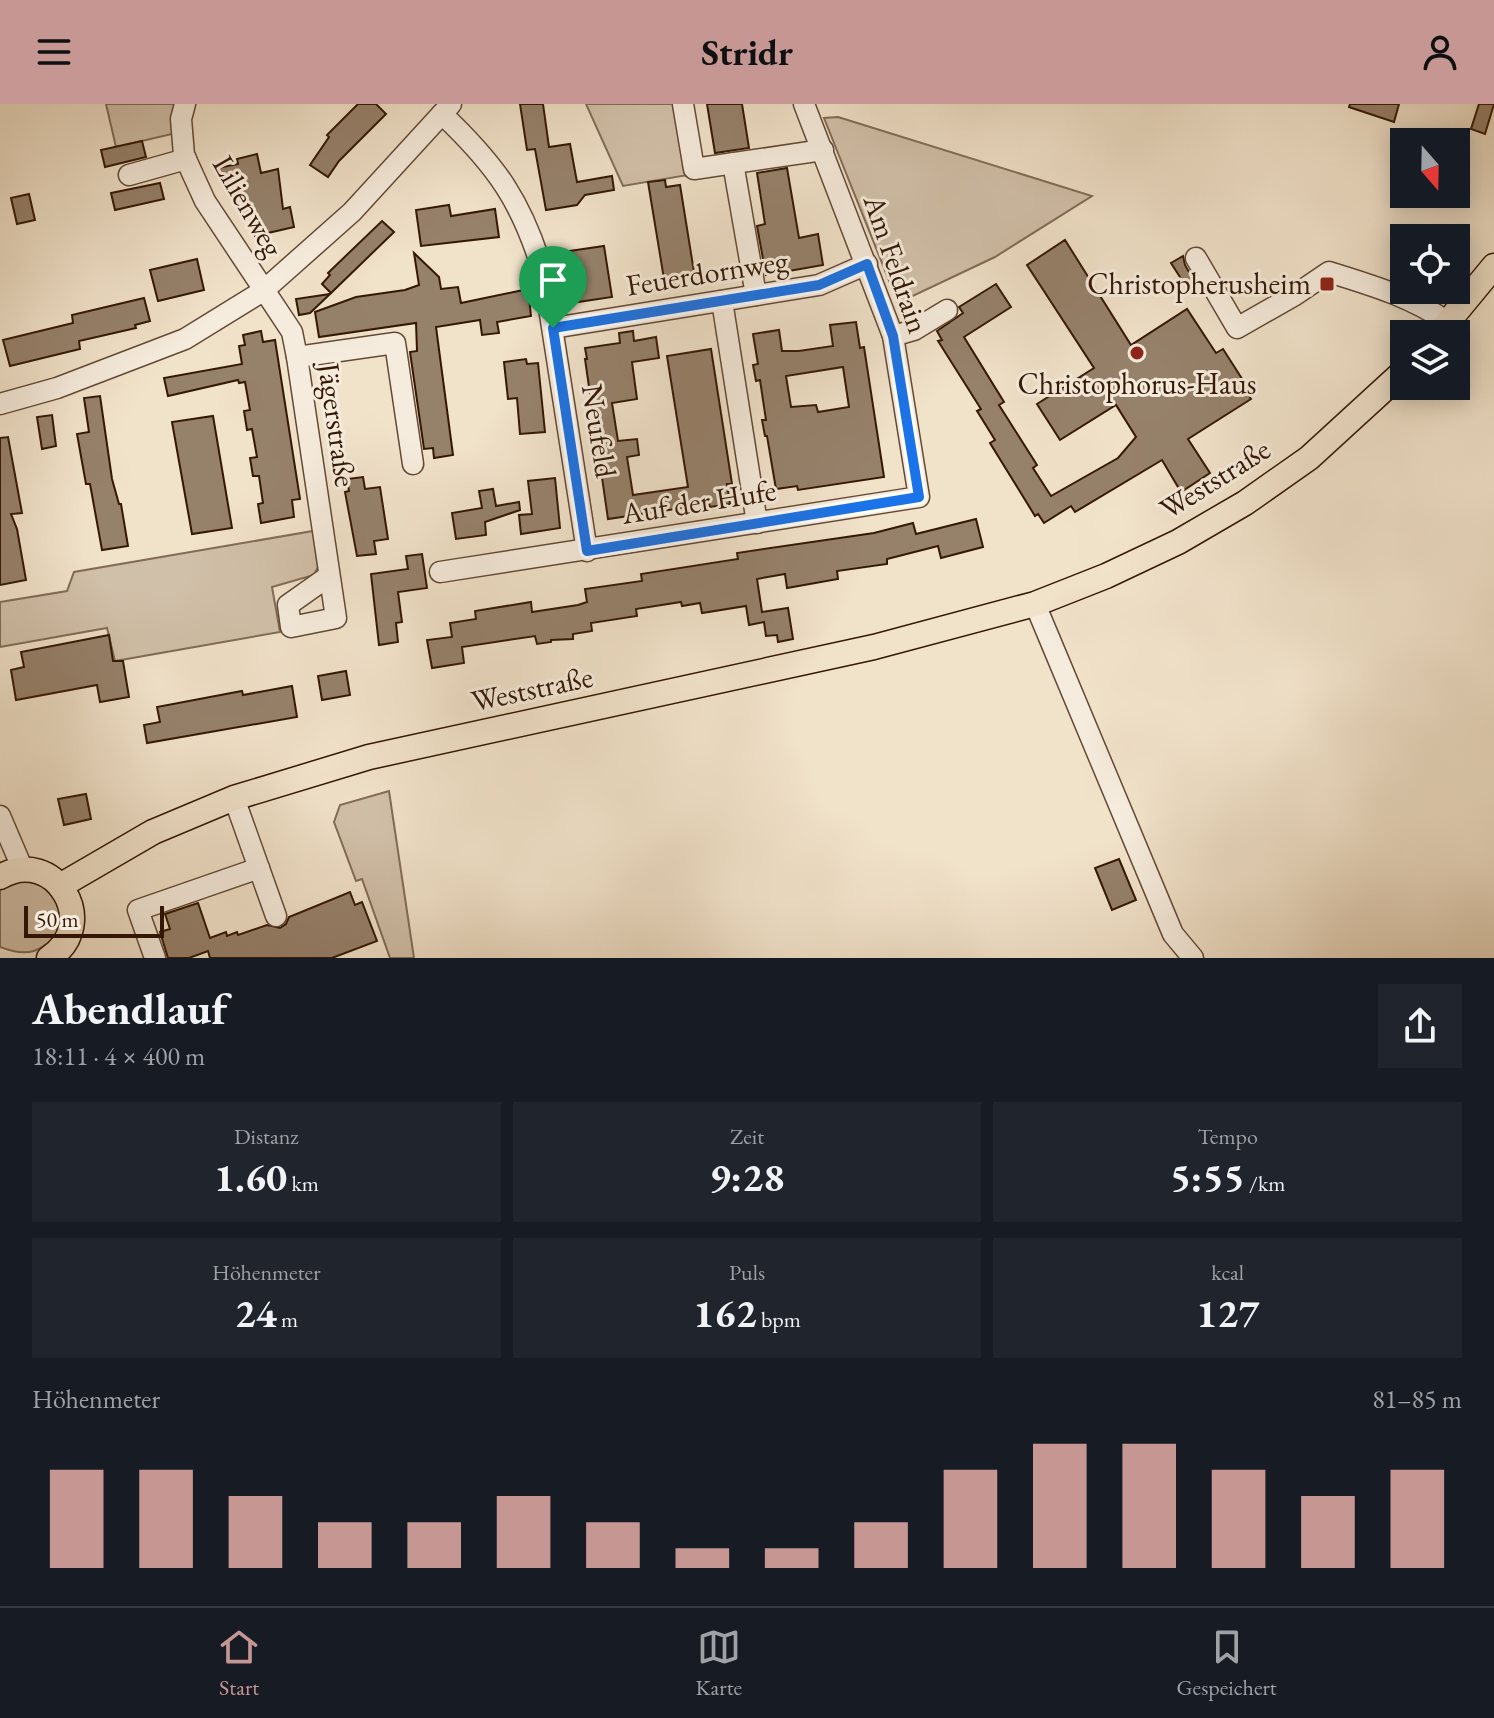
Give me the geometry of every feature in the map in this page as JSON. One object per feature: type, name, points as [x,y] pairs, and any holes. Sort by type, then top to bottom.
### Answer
[{"type":"main road","points":[[1450,320],[1494,266]]},
{"type":"main road","name":"Weststraße","points":[[60,886],[153,832],[234,798],[369,757],[874,647],[1035,604],[1106,576],[1178,542],[1245,503],[1309,458],[1390,386]]},
{"type":"main road","points":[[12,874],[43,874],[60,886],[68,898],[72,912],[71,927],[55,956]]},
{"type":"street","name":"Lilienweg","points":[[185,104],[181,119],[186,159],[205,201],[263,291]]},
{"type":"street","points":[[683,104],[694,169],[823,150]]},
{"type":"street","name":"Am Feldrain","points":[[804,104],[893,336],[919,497]]},
{"type":"street","points":[[0,404],[57,388],[185,339],[263,291],[352,212],[446,109]]},
{"type":"street","name":"Neufeld","points":[[446,109],[512,193],[535,243],[553,328],[587,551]]},
{"type":"street","points":[[129,175],[186,159]]},
{"type":"street","points":[[733,163],[756,295]]},
{"type":"street","points":[[1196,258],[1237,328],[1329,272],[1391,291],[1432,311],[1438,320]]},
{"type":"street","name":"Feuerdornweg","points":[[553,328],[819,285],[867,264]]},
{"type":"street","name":"Jägerstraße","points":[[263,291],[292,332],[329,576]]},
{"type":"street","points":[[722,301],[757,523]]},
{"type":"street","points":[[893,336],[914,330],[947,310]]},
{"type":"street","points":[[297,357],[395,343],[413,464]]},
{"type":"street","name":"Auf der Hufe","points":[[440,572],[919,497]]},
{"type":"street","points":[[1035,604],[1173,934],[1193,958]]},
{"type":"street","points":[[234,798],[276,916]]},
{"type":"street","points":[[0,816],[12,874]]},
{"type":"street","points":[[155,958],[138,910],[259,868]]},
{"type":"shaded area","points":[[106,104],[175,104],[172,134],[116,147]]},
{"type":"shaded area","points":[[586,104],[676,104],[688,175],[623,186]]},
{"type":"shaded area","points":[[838,117],[1092,196],[995,257],[898,303],[824,118]]},
{"type":"shaded area","points":[[313,531],[318,567],[314,575],[272,587],[280,632],[115,661],[107,628],[0,647],[0,602],[67,591],[74,572]]},
{"type":"shaded area","points":[[389,791],[414,958],[390,958],[362,879],[356,881],[334,822],[340,805]]},
{"type":"shaded area","points":[[17,881],[40,884],[48,888],[57,900],[61,931],[34,951],[19,952],[0,947],[0,890]]},
{"type":"building","points":[[358,104],[376,104],[386,114],[339,161],[328,177],[310,165],[329,137],[327,135]]},
{"type":"building","points":[[520,104],[543,104],[549,147],[570,144],[577,182],[612,176],[614,190],[585,195],[577,205],[546,210],[535,149],[527,150]]},
{"type":"building","points":[[707,104],[742,104],[749,148],[715,153]]},
{"type":"building","points":[[1350,104],[1399,104],[1394,122],[1349,107]]},
{"type":"building","points":[[1479,104],[1494,104],[1485,134],[1471,129]]},
{"type":"building","points":[[142,141],[146,157],[105,167],[101,150]]},
{"type":"building","points":[[257,154],[261,173],[278,169],[283,209],[290,207],[294,227],[255,236],[250,217],[244,218],[239,199],[233,200],[228,181],[222,183],[218,168],[238,164],[237,159]]},
{"type":"building","points":[[787,168],[799,238],[818,234],[823,265],[766,275],[757,226],[765,224],[757,173]]},
{"type":"building","points":[[665,180],[666,187],[680,185],[694,272],[683,274],[684,282],[665,285],[648,182]]},
{"type":"building","points":[[160,183],[164,199],[115,210],[111,193]]},
{"type":"building","points":[[29,194],[35,220],[17,224],[11,198]]},
{"type":"building","points":[[449,205],[451,216],[495,209],[499,237],[421,246],[416,210]]},
{"type":"building","points":[[382,221],[394,232],[331,293],[322,284],[330,275],[328,273]]},
{"type":"building","name":"Christophorus-Haus","points":[[1065,240],[1131,345],[1187,309],[1216,353],[1223,349],[1246,385],[1243,387],[1251,399],[1188,439],[1210,473],[1181,492],[1162,460],[1075,512],[1071,506],[1044,523],[1038,514],[1035,516],[990,443],[995,440],[977,411],[981,409],[938,341],[942,340],[937,331],[963,313],[959,307],[996,284],[1011,307],[964,337],[1004,402],[999,405],[1037,465],[1033,468],[1051,496],[1118,458],[1136,437],[1116,405],[1060,440],[1037,404],[1094,368],[1027,265]]},
{"type":"building","points":[[604,246],[612,297],[578,302],[569,251]]},
{"type":"building","points":[[414,253],[439,277],[441,289],[458,287],[461,303],[528,289],[531,316],[497,322],[499,333],[482,335],[480,320],[436,327],[453,455],[434,458],[433,448],[424,449],[410,352],[417,351],[416,323],[319,337],[315,312],[356,297],[419,285]]},
{"type":"building","points":[[1183,256],[1197,286],[1189,291],[1171,263]]},
{"type":"building","points":[[197,259],[204,290],[158,301],[150,270]]},
{"type":"building","points":[[330,294],[310,313],[299,315],[296,299]]},
{"type":"building","points":[[144,298],[150,321],[135,325],[136,328],[79,341],[80,349],[10,366],[3,340],[73,323],[72,315]]},
{"type":"building","points":[[856,322],[860,348],[864,347],[884,477],[798,490],[797,486],[776,489],[762,420],[766,420],[760,380],[756,381],[753,365],[758,364],[753,334],[779,330],[782,351],[799,351],[833,346],[830,325]],"holes":[[[843,367],[849,407],[818,412],[816,405],[791,407],[786,376]]]},
{"type":"building","points":[[261,331],[263,342],[275,340],[300,499],[292,500],[294,517],[261,523],[258,504],[263,503],[259,476],[253,476],[250,458],[257,457],[252,429],[247,430],[244,411],[250,410],[245,382],[239,383],[238,380],[168,396],[164,378],[242,364],[239,346],[245,345],[243,335]]},
{"type":"building","points":[[633,331],[634,341],[656,337],[659,358],[632,362],[637,399],[612,403],[618,441],[637,439],[639,455],[627,457],[633,495],[688,487],[667,356],[711,349],[732,484],[727,484],[730,504],[710,507],[709,504],[608,519],[585,348],[620,343],[619,333]]},
{"type":"building","points":[[526,359],[527,364],[538,363],[545,432],[520,434],[517,398],[508,399],[504,362]]},
{"type":"building","points":[[100,396],[112,479],[121,504],[128,546],[102,550],[77,434],[89,432],[84,398]]},
{"type":"building","points":[[52,415],[56,446],[42,449],[37,417]]},
{"type":"building","points":[[213,416],[232,528],[192,534],[172,422]]},
{"type":"building","points":[[8,437],[22,513],[11,514],[17,529],[26,580],[0,585],[0,438]]},
{"type":"building","points":[[363,477],[365,489],[380,487],[388,539],[374,541],[376,554],[357,556],[345,492],[349,491],[347,479]]},
{"type":"building","points":[[555,478],[560,528],[521,534],[519,515],[532,514],[528,481]]},
{"type":"building","points":[[493,489],[496,506],[519,502],[520,510],[485,522],[486,535],[456,539],[452,513],[482,508],[479,491]]},
{"type":"building","points":[[976,519],[983,547],[941,558],[938,546],[887,559],[887,564],[837,571],[838,579],[787,588],[785,574],[757,579],[762,612],[788,608],[793,639],[778,642],[777,635],[766,636],[764,622],[749,625],[746,606],[702,613],[700,603],[682,606],[681,602],[636,609],[637,616],[591,623],[592,631],[573,634],[573,639],[537,644],[535,636],[462,647],[464,663],[432,668],[427,640],[452,637],[450,623],[476,619],[475,611],[531,602],[532,612],[578,605],[587,602],[585,589],[642,581],[641,574],[738,559],[737,553],[874,533],[913,523],[916,534]]},
{"type":"building","points":[[422,554],[427,588],[398,592],[402,622],[396,623],[398,642],[379,645],[371,574],[408,569],[406,556]]},
{"type":"building","points":[[109,635],[113,661],[123,661],[129,697],[100,702],[97,685],[16,700],[11,670],[24,667],[21,652]]},
{"type":"building","points":[[346,671],[350,695],[322,700],[318,676]]},
{"type":"building","points":[[292,686],[297,717],[147,743],[144,725],[160,722],[157,707],[242,691],[243,695]]},
{"type":"building","points":[[86,794],[91,819],[64,825],[58,799]]},
{"type":"building","points":[[1119,859],[1136,900],[1112,910],[1095,868]]},
{"type":"building","points":[[350,892],[355,905],[362,902],[377,941],[332,958],[210,958],[208,951],[189,958],[168,958],[160,932],[170,929],[165,914],[198,903],[210,938],[226,932],[227,936],[237,932],[238,935],[267,925],[280,928],[289,917]]},
{"type":"place","name":"Christopherusheim","points":[[1327,284]]},
{"type":"place","name":"Christophorus-Haus","points":[[1137,353]]},
{"type":"route","points":[[867,264],[893,336],[919,497],[587,551],[553,328],[819,285],[867,264]]}]
